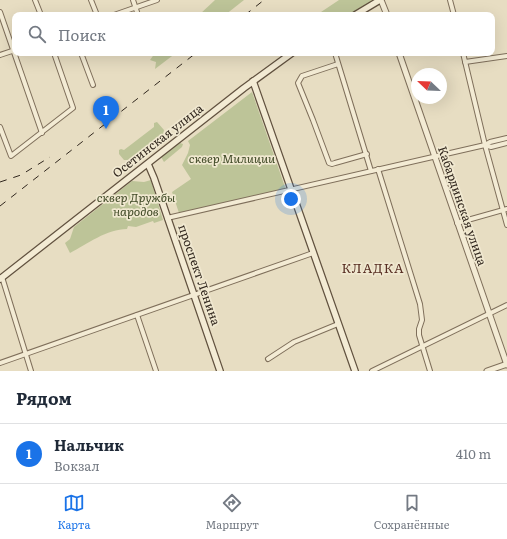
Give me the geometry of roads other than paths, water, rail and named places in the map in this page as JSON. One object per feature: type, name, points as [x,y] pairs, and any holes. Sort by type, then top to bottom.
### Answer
[{"type":"main road","points":[[359,12],[381,0]]},
{"type":"main road","name":"Осетинская улица","points":[[1,278],[253,81],[288,56]]},
{"type":"main road","points":[[253,81],[355,371]]},
{"type":"main road","name":"проспект Ленина","points":[[148,164],[220,371]]},
{"type":"street","points":[[35,0],[40,12]]},
{"type":"street","points":[[91,0],[96,12]]},
{"type":"street","points":[[133,0],[137,12]]},
{"type":"street","points":[[122,12],[157,0]]},
{"type":"street","points":[[381,0],[385,12]]},
{"type":"street","points":[[450,0],[453,12]]},
{"type":"street","points":[[0,12],[12,45]]},
{"type":"street","points":[[0,55],[12,51]]},
{"type":"street","points":[[16,56],[42,133]]},
{"type":"street","points":[[0,126],[11,156],[73,108],[55,56]]},
{"type":"street","points":[[82,56],[93,85]]},
{"type":"street","points":[[335,56],[372,171]]},
{"type":"street","name":"Кабардинская улица","points":[[400,56],[488,314],[507,364]]},
{"type":"street","points":[[464,56],[485,145],[505,210],[507,225]]},
{"type":"street","points":[[465,62],[507,56]]},
{"type":"street","points":[[338,64],[302,76],[298,83],[329,163],[336,163],[367,154]]},
{"type":"street","points":[[167,218],[485,145],[490,142],[507,138]]},
{"type":"street","points":[[485,145],[491,147],[507,143]]},
{"type":"street","points":[[378,169],[420,304],[422,320],[419,332],[430,371]]},
{"type":"street","points":[[457,223],[505,210]]},
{"type":"street","points":[[0,362],[313,252]]},
{"type":"street","points":[[1,278],[31,371]]},
{"type":"street","points":[[372,371],[507,305]]},
{"type":"street","points":[[137,315],[156,371]]},
{"type":"street","points":[[268,358],[294,342],[338,324]]},
{"type":"street","points":[[487,371],[507,364]]},
{"type":"railway","points":[[249,12],[264,0]]},
{"type":"railway","points":[[0,206],[192,56]]},
{"type":"railway","points":[[0,182],[21,175],[50,157]]},
{"type":"place","name":"Нальчик","points":[[106,129]]},
{"type":"district","name":"КЛАДКА","points":[[373,268]]},
{"type":"park label","name":"сквер Милиции","points":[[232,159]]},
{"type":"park label","name":"сквер Дружбы народов","points":[[136,205]]}]
